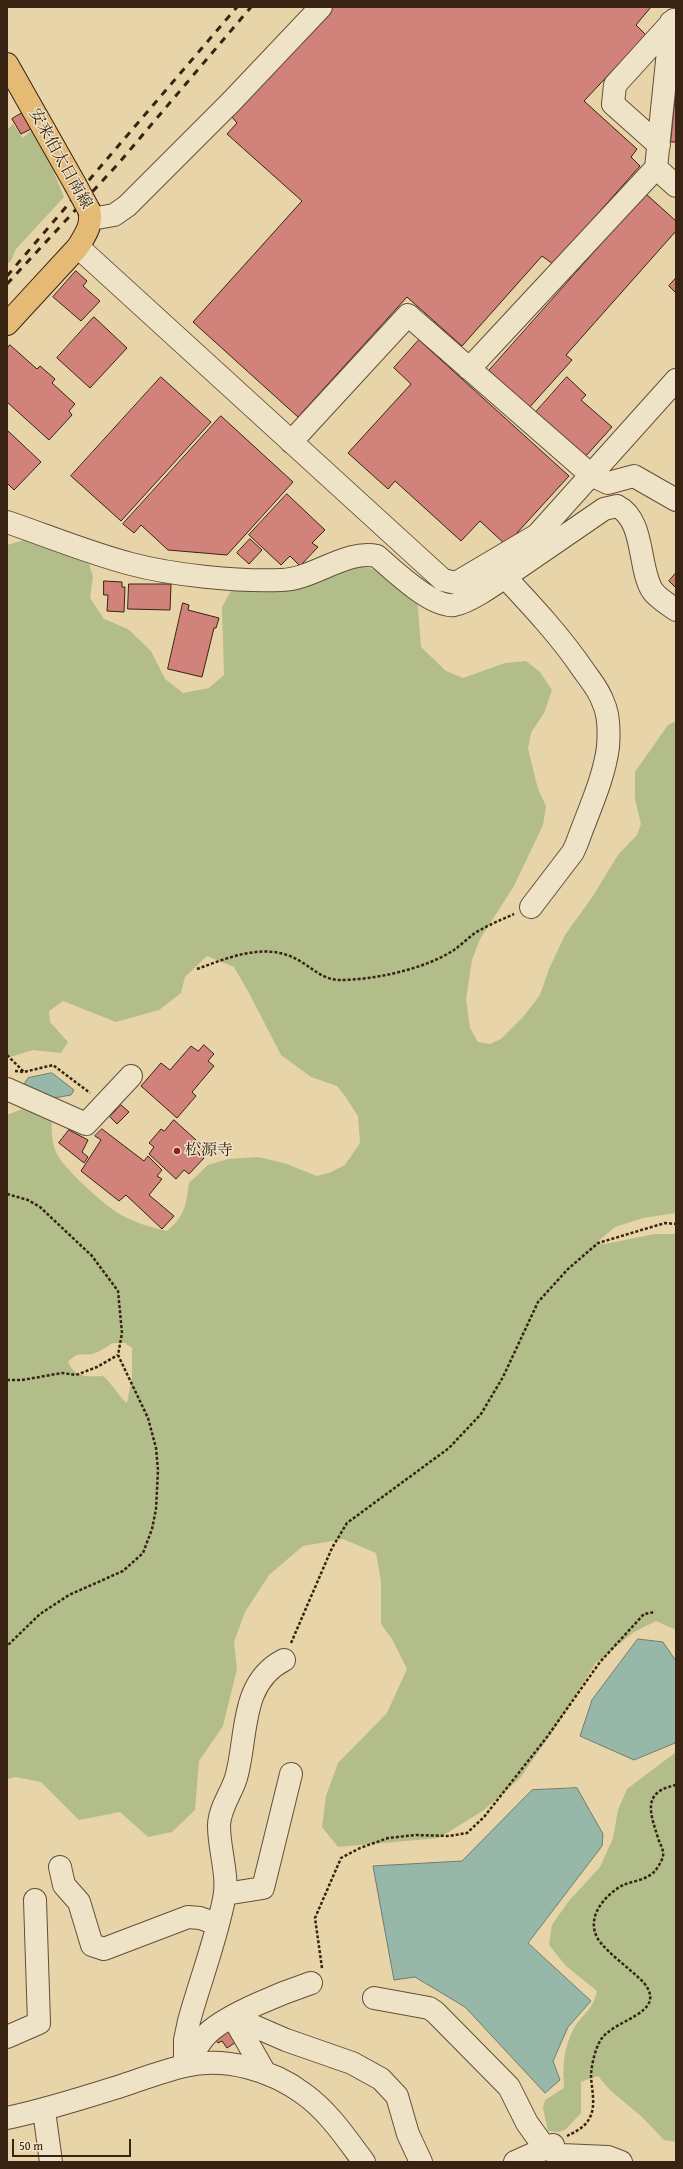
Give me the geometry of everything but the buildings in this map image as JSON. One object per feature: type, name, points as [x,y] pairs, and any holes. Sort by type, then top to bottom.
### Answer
[{"type":"main road","name":"安来伯太日南線","points":[[7,64],[75,184],[90,215],[87,233],[78,247],[7,324]]},
{"type":"street","points":[[90,215],[114,215],[127,206],[231,102],[321,7]]},
{"type":"street","points":[[659,145],[613,104],[614,85],[674,20]]},
{"type":"street","points":[[469,369],[656,168],[674,20]]},
{"type":"street","points":[[656,168],[676,186]]},
{"type":"street","points":[[78,247],[443,580],[456,583],[537,535],[676,380]]},
{"type":"street","points":[[292,442],[408,315],[591,475],[608,483],[634,476],[676,500]]},
{"type":"street","points":[[7,522],[131,564],[214,577],[281,580],[295,579],[307,576],[357,555],[369,554],[377,556],[432,600],[446,605],[462,602],[506,577],[604,509],[617,506],[627,513],[634,526],[652,589],[676,610]]},
{"type":"street","points":[[506,577],[551,626],[574,655],[604,703],[607,722],[608,746],[605,761],[577,843],[573,852],[531,907]]},
{"type":"street","points":[[10,1080],[86,1124],[131,1076]]},
{"type":"street","points":[[185,2066],[185,2040],[189,2021],[225,1894],[219,1827],[221,1814],[236,1778],[242,1741],[253,1692],[257,1684],[271,1668],[284,1660]]},
{"type":"street","points":[[225,1894],[264,1888],[291,1774]]},
{"type":"street","points":[[60,1867],[64,1885],[78,1902],[92,1945],[104,1949],[188,1918],[200,1918],[217,1924]]},
{"type":"street","points":[[7,2037],[39,2023],[35,1900]]},
{"type":"street","points":[[185,2066],[208,2033],[220,2023],[292,1989],[311,1983]]},
{"type":"street","points":[[374,1998],[429,2008],[435,2012],[509,2087],[527,2123],[549,2146],[561,2155],[608,2157],[622,2162]]},
{"type":"street","points":[[233,2017],[265,2073]]},
{"type":"street","points":[[233,2017],[286,2040],[352,2063],[381,2079],[397,2096],[408,2134],[421,2162]]},
{"type":"street","points":[[7,2118],[44,2110],[185,2066],[219,2063],[248,2067],[265,2073],[292,2086],[316,2104],[338,2127],[364,2162]]},
{"type":"street","points":[[44,2110],[51,2162]]},
{"type":"street","points":[[515,2162],[549,2146]]},
{"type":"path","points":[[198,969],[243,954],[276,951],[298,960],[323,977],[338,980],[376,978],[437,959],[493,923],[531,907]]},
{"type":"path","points":[[7,1056],[24,1072]]},
{"type":"path","points":[[10,1080],[24,1072],[53,1065],[105,1104]]},
{"type":"path","points":[[7,1194],[28,1200],[40,1207],[92,1256],[113,1283],[118,1292],[121,1310],[122,1333],[118,1355],[148,1418],[156,1448],[157,1490],[152,1529],[143,1553],[123,1571],[69,1595],[40,1614],[7,1646]]},
{"type":"path","points":[[284,1660],[332,1548],[347,1522],[449,1448],[481,1414],[503,1377],[538,1302],[568,1269],[598,1243],[666,1223],[676,1224]]},
{"type":"path","points":[[7,1380],[22,1380],[62,1372],[76,1375],[97,1367],[118,1355]]},
{"type":"path","points":[[311,1983],[316,1981],[322,1972],[315,1918],[341,1858],[360,1848],[388,1838],[416,1835],[449,1836],[466,1833],[484,1817],[547,1737],[600,1662],[644,1614],[654,1612]]},
{"type":"path","points":[[549,2146],[584,2125],[589,2119],[593,2104],[593,2062],[600,2040],[606,2034],[648,2007],[652,2000],[650,1991],[644,1983],[598,1939],[594,1929],[594,1919],[606,1898],[624,1885],[654,1872],[663,1856],[663,1849],[651,1812],[651,1803],[653,1796],[658,1791],[676,1785]]},
{"type":"green space","points":[[13,124],[23,138],[33,129],[49,160],[64,197],[16,249],[11,261],[7,264],[7,130]]},
{"type":"green space","points":[[31,538],[86,556],[93,576],[90,598],[104,619],[128,629],[151,651],[165,679],[183,693],[209,688],[224,675],[222,607],[231,591],[333,575],[359,566],[377,570],[417,595],[421,647],[446,671],[463,678],[505,663],[526,661],[540,672],[552,690],[544,713],[531,733],[528,749],[538,789],[546,806],[543,825],[514,886],[480,939],[472,960],[466,999],[470,1028],[478,1042],[490,1044],[501,1039],[523,1017],[540,995],[549,969],[565,935],[593,896],[618,855],[637,835],[641,824],[635,799],[635,772],[668,725],[676,721],[676,1213],[643,1218],[615,1227],[596,1243],[605,1244],[655,1234],[676,1234],[676,1630],[656,1621],[634,1632],[595,1664],[558,1724],[520,1778],[484,1810],[439,1838],[338,1847],[322,1827],[326,1796],[338,1763],[387,1713],[407,1669],[392,1639],[381,1624],[381,1581],[376,1553],[343,1539],[303,1546],[269,1575],[245,1612],[234,1642],[237,1669],[223,1726],[199,1761],[195,1810],[172,1832],[148,1837],[120,1812],[79,1820],[41,1782],[16,1777],[7,1779],[7,1115],[22,1109],[39,1109],[52,1120],[52,1138],[58,1156],[69,1170],[86,1187],[103,1202],[123,1216],[141,1224],[167,1231],[178,1220],[184,1210],[189,1183],[208,1165],[228,1159],[258,1157],[284,1163],[317,1176],[329,1173],[345,1165],[360,1143],[358,1116],[337,1086],[311,1077],[281,1055],[234,967],[207,956],[185,977],[181,993],[159,1010],[116,1022],[63,1001],[49,1011],[50,1022],[68,1042],[61,1053],[33,1050],[7,1058],[7,545]],"holes":[[[113,1343],[125,1343],[132,1348],[132,1377],[127,1403],[120,1397],[110,1382],[103,1376],[78,1374],[68,1362],[77,1355],[92,1354]]]},
{"type":"green space","points":[[676,1752],[676,2142],[664,2140],[642,2117],[610,2090],[598,2076],[581,2082],[581,2113],[565,2130],[558,2132],[548,2131],[543,2108],[545,2100],[564,2088],[564,2065],[567,2044],[576,2024],[590,2009],[597,1991],[566,1966],[549,1945],[552,1925],[568,1902],[600,1867],[613,1838],[618,1810],[627,1789]]},
{"type":"shaded area","points":[[52,1073],[74,1090],[71,1095],[48,1099],[26,1090],[24,1084],[28,1078]]},
{"type":"shaded area","points":[[638,1639],[663,1642],[676,1661],[676,1738],[675,1743],[634,1760],[580,1736],[592,1700]]},
{"type":"shaded area","points":[[577,1788],[603,1834],[602,1846],[528,1943],[591,2001],[568,2027],[553,2061],[560,2080],[545,2093],[465,2007],[415,1977],[394,1980],[373,1866],[462,1861],[532,1790]]},
{"type":"railway","points":[[7,276],[237,7]]},
{"type":"railway","points":[[7,284],[118,164],[251,7]]},
{"type":"place","name":"松源寺","points":[[177,1151]]}]
